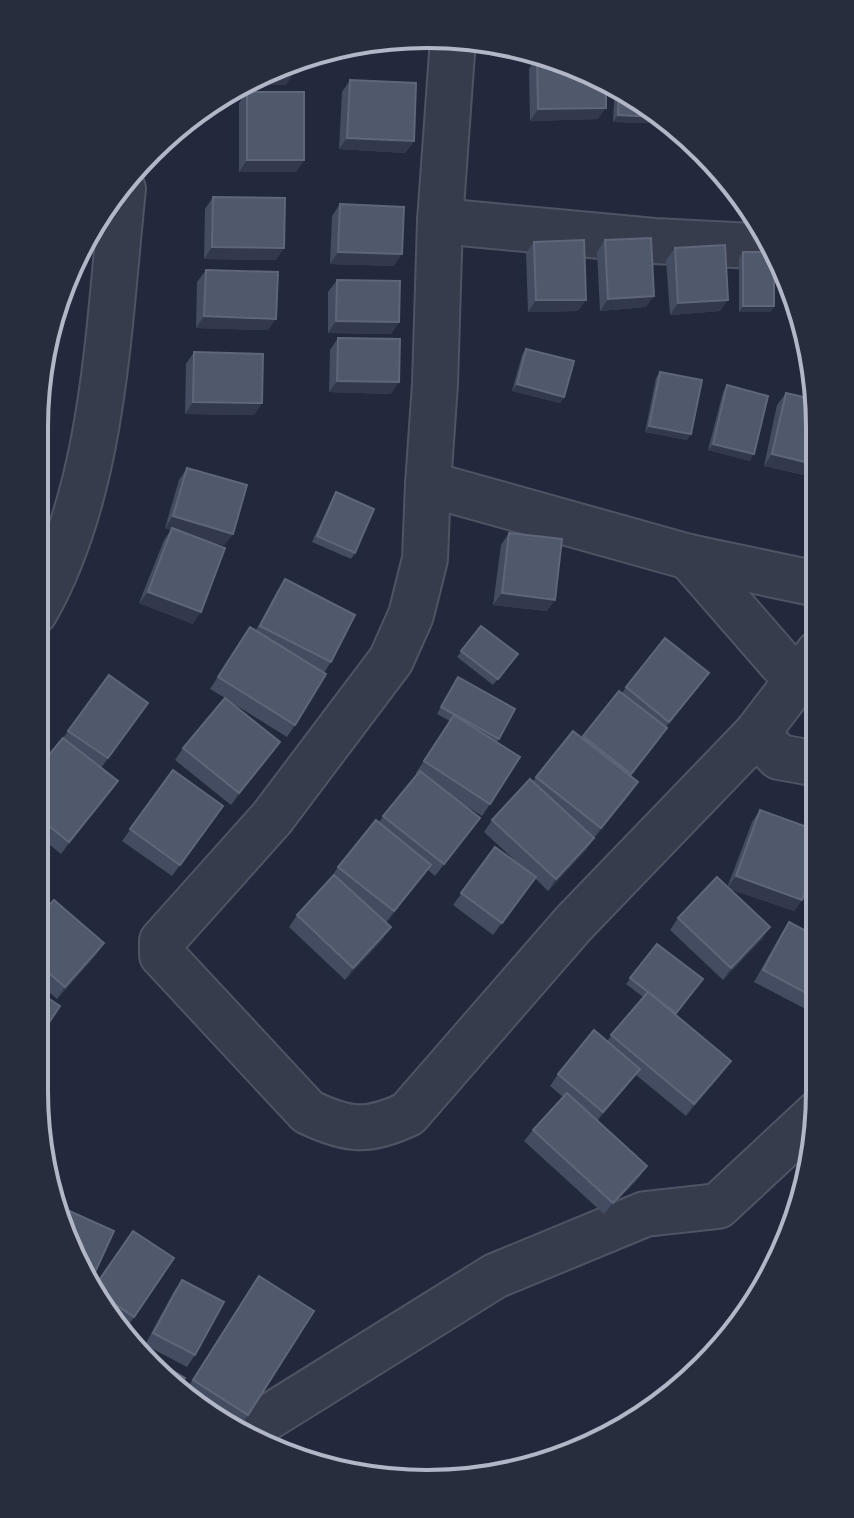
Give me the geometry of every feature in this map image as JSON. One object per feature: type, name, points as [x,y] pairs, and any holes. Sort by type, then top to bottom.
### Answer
[{"type":"street","points":[[452,49],[440,221],[425,559],[411,615],[391,660],[272,818],[160,946],[162,955],[308,1112],[329,1122],[354,1128],[382,1126],[408,1114],[574,923],[756,734],[806,668]]},
{"type":"street","points":[[48,587],[71,530],[89,465],[105,367],[122,202]]},
{"type":"street","points":[[440,221],[654,241],[760,246]]},
{"type":"street","points":[[428,484],[689,557],[806,582]]},
{"type":"street","points":[[689,557],[806,666]]},
{"type":"street","points":[[756,734],[779,757],[806,762]]},
{"type":"street","points":[[252,1427],[495,1276],[645,1214],[718,1206],[804,1126]]},
{"type":"building","points":[[537,65],[606,93],[606,108],[538,109]]},
{"type":"building","points":[[350,80],[416,83],[414,141],[347,138]]},
{"type":"building","points":[[304,92],[304,160],[247,160],[247,94]]},
{"type":"building","points":[[618,100],[644,116],[618,115]]},
{"type":"building","points":[[213,197],[285,198],[284,248],[212,247]]},
{"type":"building","points":[[340,204],[404,207],[402,254],[338,252]]},
{"type":"building","points":[[651,238],[654,296],[608,299],[605,240]]},
{"type":"building","points":[[584,240],[586,300],[536,300],[534,242]]},
{"type":"building","points":[[725,245],[728,300],[678,303],[675,248]]},
{"type":"building","points":[[743,252],[763,252],[774,275],[774,306],[743,306]]},
{"type":"building","points":[[206,270],[278,272],[276,319],[204,316]]},
{"type":"building","points":[[337,280],[400,281],[399,322],[336,321]]},
{"type":"building","points":[[338,338],[400,339],[399,382],[337,381]]},
{"type":"building","points":[[526,349],[574,361],[564,397],[517,384]]},
{"type":"building","points":[[194,352],[263,354],[262,403],[193,402]]},
{"type":"building","points":[[660,372],[702,380],[691,434],[649,426]]},
{"type":"building","points":[[727,385],[768,396],[754,454],[713,444]]},
{"type":"building","points":[[786,393],[805,397],[806,462],[772,454]]},
{"type":"building","points":[[187,468],[247,485],[233,534],[173,516]]},
{"type":"building","points":[[336,492],[374,509],[355,553],[317,536]]},
{"type":"building","points":[[172,528],[225,548],[201,612],[148,592]]},
{"type":"building","points":[[509,533],[562,539],[555,600],[502,593]]},
{"type":"building","points":[[285,579],[355,615],[331,662],[260,626]]},
{"type":"building","points":[[481,626],[518,654],[498,679],[461,651]]},
{"type":"building","points":[[250,627],[326,674],[295,725],[218,677]]},
{"type":"building","points":[[665,638],[709,673],[669,722],[626,687]]},
{"type":"building","points":[[109,675],[148,703],[108,758],[68,731]]},
{"type":"building","points":[[458,677],[515,709],[499,739],[441,707]]},
{"type":"building","points":[[619,691],[667,728],[631,774],[583,736]]},
{"type":"building","points":[[225,698],[280,742],[239,793],[183,748]]},
{"type":"building","points":[[454,715],[520,757],[490,804],[424,761]]},
{"type":"building","points":[[573,731],[638,782],[601,828],[536,777]]},
{"type":"building","points":[[63,738],[118,781],[69,842],[48,825],[48,756]]},
{"type":"building","points":[[173,770],[223,806],[180,865],[130,829]]},
{"type":"building","points":[[420,771],[480,818],[444,864],[383,816]]},
{"type":"building","points":[[530,779],[594,838],[556,879],[492,820]]},
{"type":"building","points":[[760,810],[806,827],[806,889],[802,900],[736,876]]},
{"type":"building","points":[[376,820],[431,865],[394,911],[338,867]]},
{"type":"building","points":[[495,847],[536,877],[502,923],[461,893]]},
{"type":"building","points":[[334,875],[391,927],[353,968],[297,915]]},
{"type":"building","points":[[717,877],[770,927],[731,968],[678,918]]},
{"type":"building","points":[[54,900],[104,943],[65,987],[48,972],[48,907]]},
{"type":"building","points":[[789,922],[806,931],[806,993],[763,970]]},
{"type":"building","points":[[657,944],[703,979],[676,1013],[630,978]]},
{"type":"building","points":[[648,992],[731,1061],[694,1104],[611,1035]]},
{"type":"building","points":[[48,998],[60,1006],[48,1024]]},
{"type":"building","points":[[594,1030],[640,1069],[603,1112],[558,1074]]},
{"type":"building","points":[[567,1093],[647,1166],[613,1203],[533,1130]]},
{"type":"building","points":[[67,1210],[114,1231],[95,1273]]},
{"type":"building","points":[[133,1231],[174,1258],[134,1317],[112,1302],[99,1280]]},
{"type":"building","points":[[259,1276],[314,1311],[248,1415],[193,1380]]},
{"type":"building","points":[[182,1280],[224,1302],[195,1355],[153,1333]]}]
